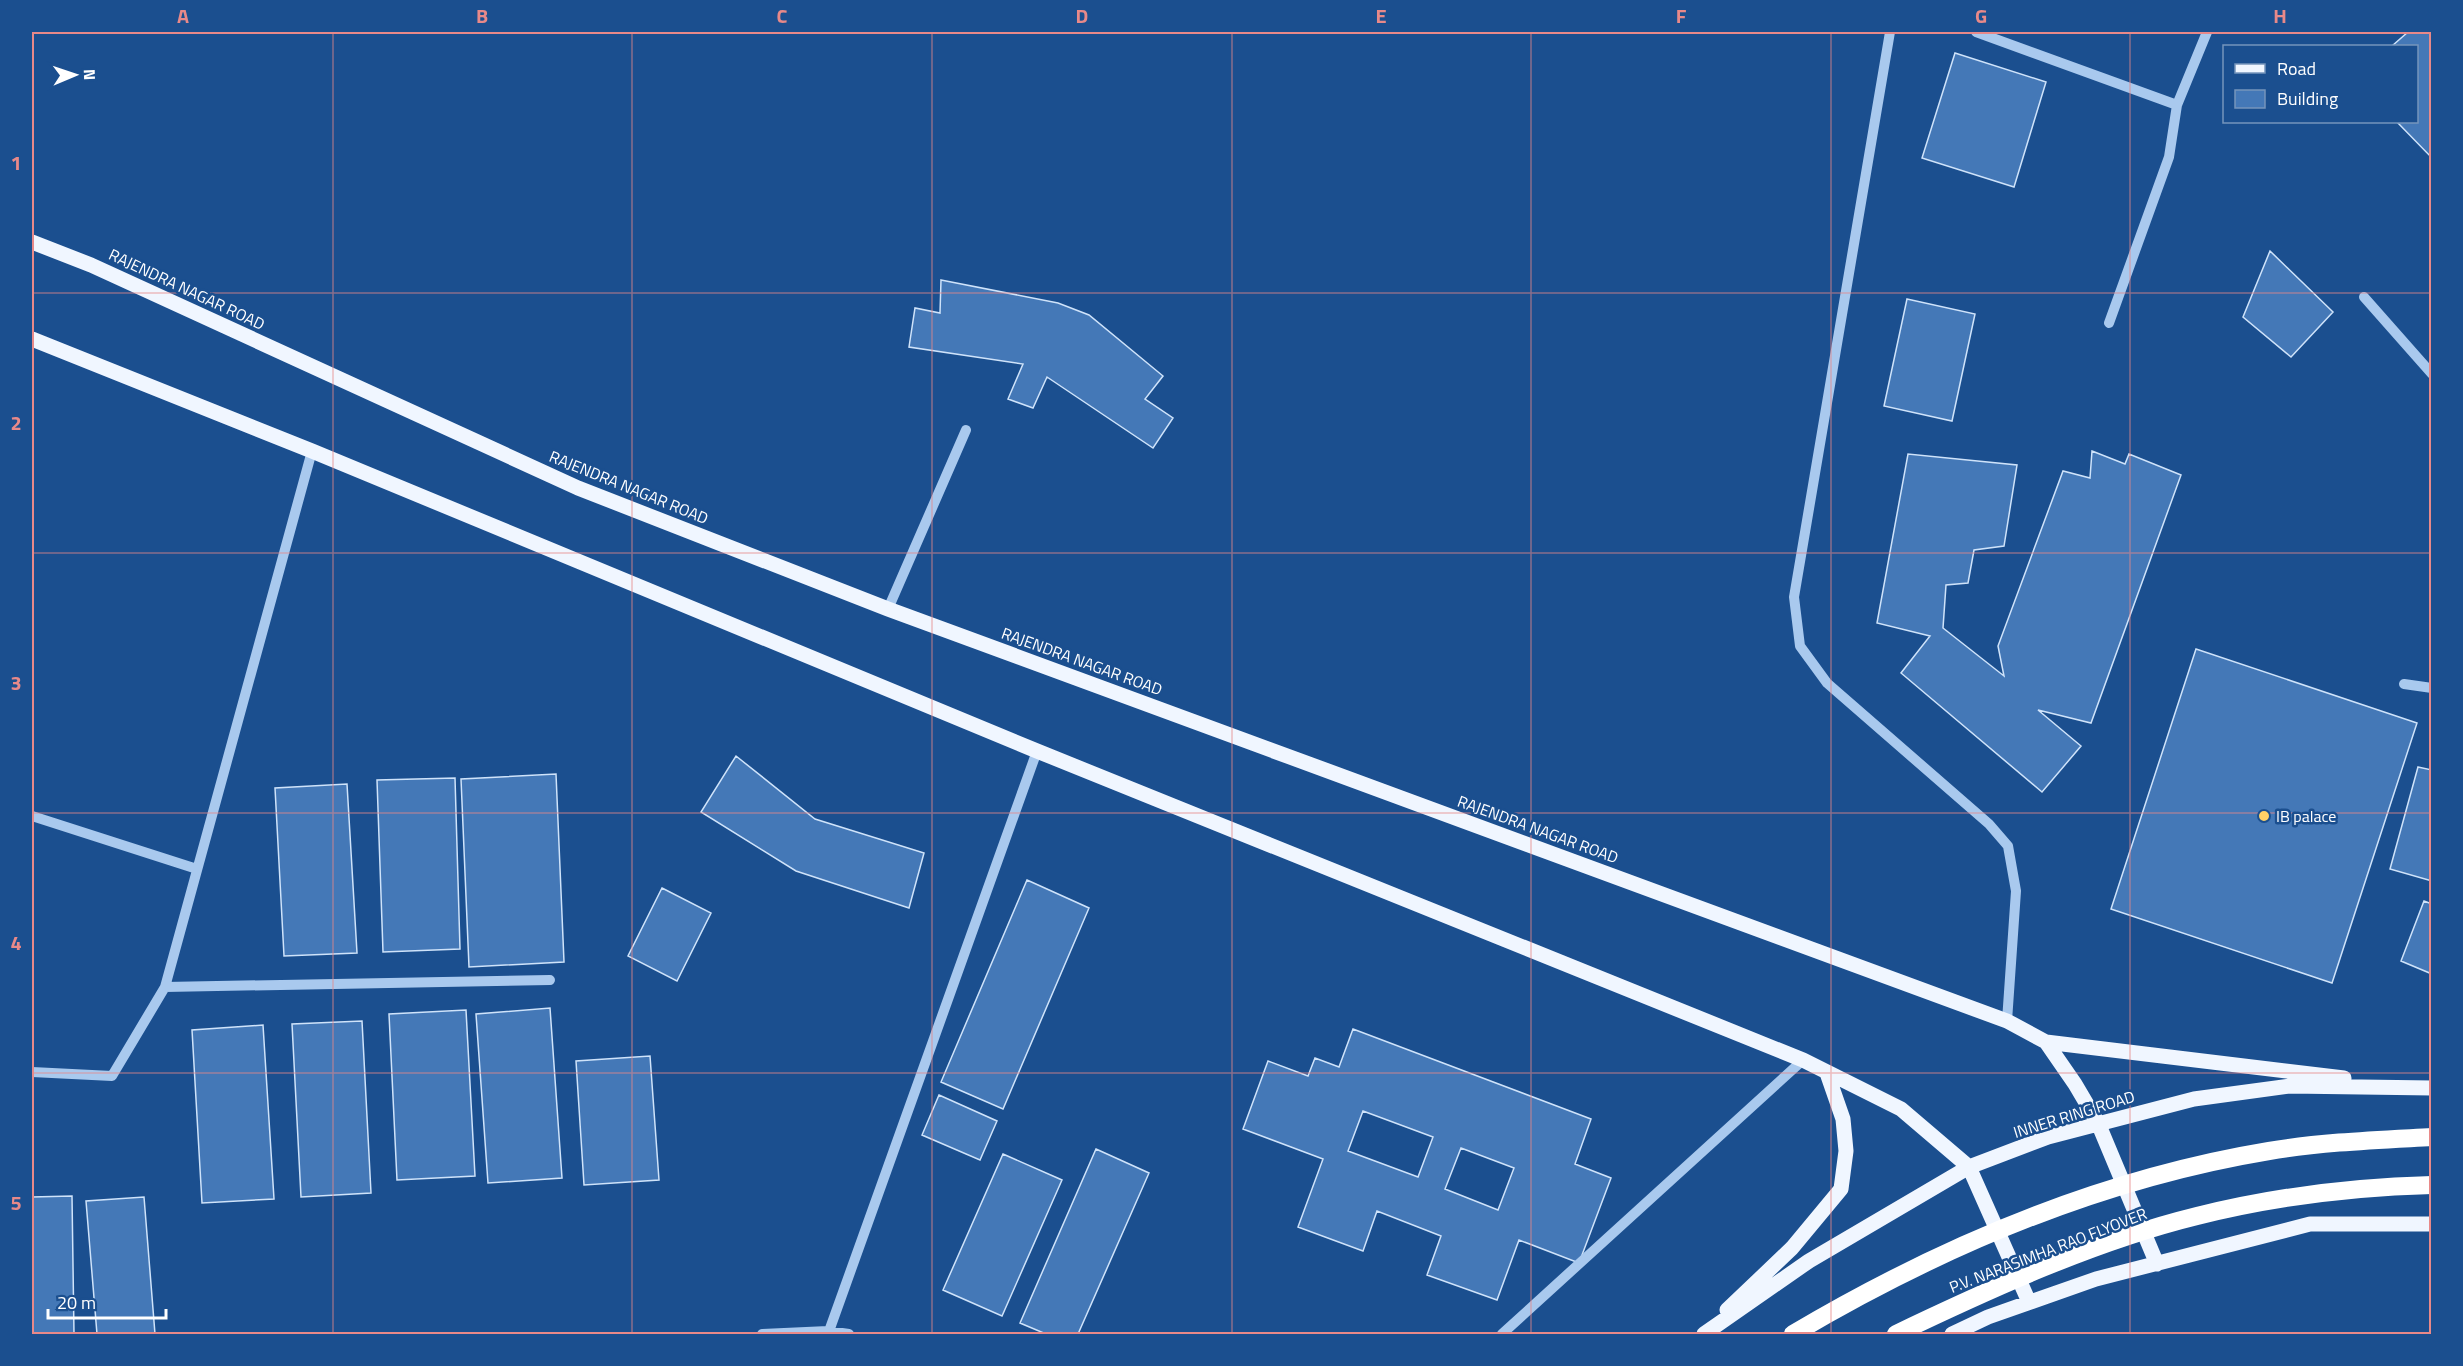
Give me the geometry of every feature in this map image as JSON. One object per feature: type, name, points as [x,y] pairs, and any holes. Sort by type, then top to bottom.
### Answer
[{"type":"highway","name":"P.V. NARASIMHA RAO FLYOVER","points":[[1792,1335],[1858,1296],[1940,1256],[2019,1221],[2103,1191],[2183,1169],[2269,1151],[2432,1137]]},
{"type":"highway","name":"P.V. NARASIMHA RAO FLYOVER","points":[[1896,1335],[1961,1303],[2041,1269],[2120,1239],[2196,1216],[2279,1199],[2372,1186],[2432,1185]]},
{"type":"main road","name":"RAJENDRA NAGAR ROAD","points":[[32,242],[91,265],[578,488],[888,609],[2007,1021],[2046,1042],[2075,1084],[2097,1124],[2157,1264]]},
{"type":"main road","points":[[32,339],[312,451],[1037,751],[1803,1060],[1901,1109],[1969,1167],[2029,1302]]},
{"type":"main road","points":[[2046,1042],[2425,1087]]},
{"type":"main road","points":[[1703,1335],[1792,1248],[1841,1189],[1845,1151],[1843,1119],[1827,1073]]},
{"type":"main road","name":"INNER RING ROAD","points":[[1703,1335],[1809,1261],[1969,1167],[2048,1137],[2194,1099],[2290,1086],[2425,1087]]},
{"type":"main road","points":[[1952,1335],[1988,1317],[2096,1279],[2310,1224],[2432,1224]]},
{"type":"street","points":[[1890,32],[1794,597],[1800,646],[1827,683],[1989,824],[2008,846],[2016,891],[2007,1021]]},
{"type":"street","points":[[1976,32],[2177,105]]},
{"type":"street","points":[[2109,323],[2169,157],[2177,105],[2207,32]]},
{"type":"street","points":[[2364,297],[2432,374]]},
{"type":"street","points":[[888,609],[966,430]]},
{"type":"street","points":[[32,1072],[112,1076],[165,987],[312,451]]},
{"type":"street","points":[[2404,684],[2432,688]]},
{"type":"street","points":[[828,1333],[1037,751]]},
{"type":"street","points":[[32,816],[197,869]]},
{"type":"street","points":[[165,987],[550,980]]},
{"type":"street","points":[[1502,1335],[1803,1060]]},
{"type":"street","points":[[762,1335],[828,1333],[849,1335]]},
{"type":"building","points":[[2408,32],[2432,32],[2432,158],[2398,123],[2418,123],[2418,45],[2393,45]]},
{"type":"building","points":[[1955,53],[2046,82],[2014,187],[1922,158]]},
{"type":"building","points":[[2270,251],[2333,312],[2291,357],[2243,317]]},
{"type":"building","points":[[941,280],[1058,303],[1089,315],[1163,376],[1145,399],[1173,418],[1153,448],[1047,377],[1033,408],[1008,399],[1023,364],[909,347],[915,308],[940,313]]},
{"type":"building","points":[[1907,299],[1975,314],[1952,421],[1884,406]]},
{"type":"building","points":[[2092,451],[2125,464],[2129,454],[2181,475],[2091,723],[2038,710],[2081,746],[2042,792],[1901,673],[1930,636],[1877,623],[1908,454],[2017,465],[2004,546],[1974,550],[1968,583],[1946,585],[1943,628],[2004,676],[1998,646],[2063,471],[2090,478]]},
{"type":"building","name":"IB palace","points":[[2196,649],[2417,723],[2332,983],[2111,909]]},
{"type":"building","points":[[736,756],[815,819],[924,853],[909,908],[796,871],[701,812]]},
{"type":"building","points":[[2418,767],[2432,770],[2432,881],[2390,869]]},
{"type":"building","points":[[556,774],[564,962],[469,967],[461,779]]},
{"type":"building","points":[[455,778],[460,949],[383,952],[377,780]]},
{"type":"building","points":[[347,784],[357,953],[284,956],[275,788]]},
{"type":"building","points":[[1027,880],[1089,908],[1003,1109],[941,1082]]},
{"type":"building","points":[[662,888],[711,913],[677,981],[628,956]]},
{"type":"building","points":[[2424,901],[2432,904],[2432,974],[2401,961]]},
{"type":"building","points":[[550,1008],[562,1178],[488,1183],[476,1014]]},
{"type":"building","points":[[466,1010],[475,1176],[397,1180],[389,1014]]},
{"type":"building","points":[[362,1021],[371,1193],[301,1197],[292,1024]]},
{"type":"building","points":[[263,1025],[274,1199],[202,1203],[192,1030]]},
{"type":"building","points":[[1353,1029],[1591,1119],[1575,1164],[1611,1178],[1579,1263],[1519,1240],[1497,1300],[1427,1275],[1441,1236],[1377,1211],[1363,1251],[1298,1227],[1323,1159],[1243,1129],[1268,1061],[1308,1076],[1315,1058],[1339,1067]],"holes":[[[1363,1111],[1433,1137],[1418,1177],[1348,1151]],[[1461,1148],[1514,1168],[1498,1210],[1445,1189]]]},
{"type":"building","points":[[650,1056],[659,1180],[584,1185],[576,1061]]},
{"type":"building","points":[[939,1095],[997,1121],[980,1160],[922,1135]]},
{"type":"building","points":[[1096,1149],[1149,1173],[1078,1334],[1046,1334],[1020,1323]]},
{"type":"building","points":[[1003,1154],[1062,1180],[1002,1316],[943,1290]]},
{"type":"building","points":[[72,1196],[74,1334],[32,1334],[32,1197]]},
{"type":"building","points":[[144,1197],[155,1334],[97,1334],[86,1201]]},
{"type":"place","name":"IB palace","points":[[2264,816]]}]
